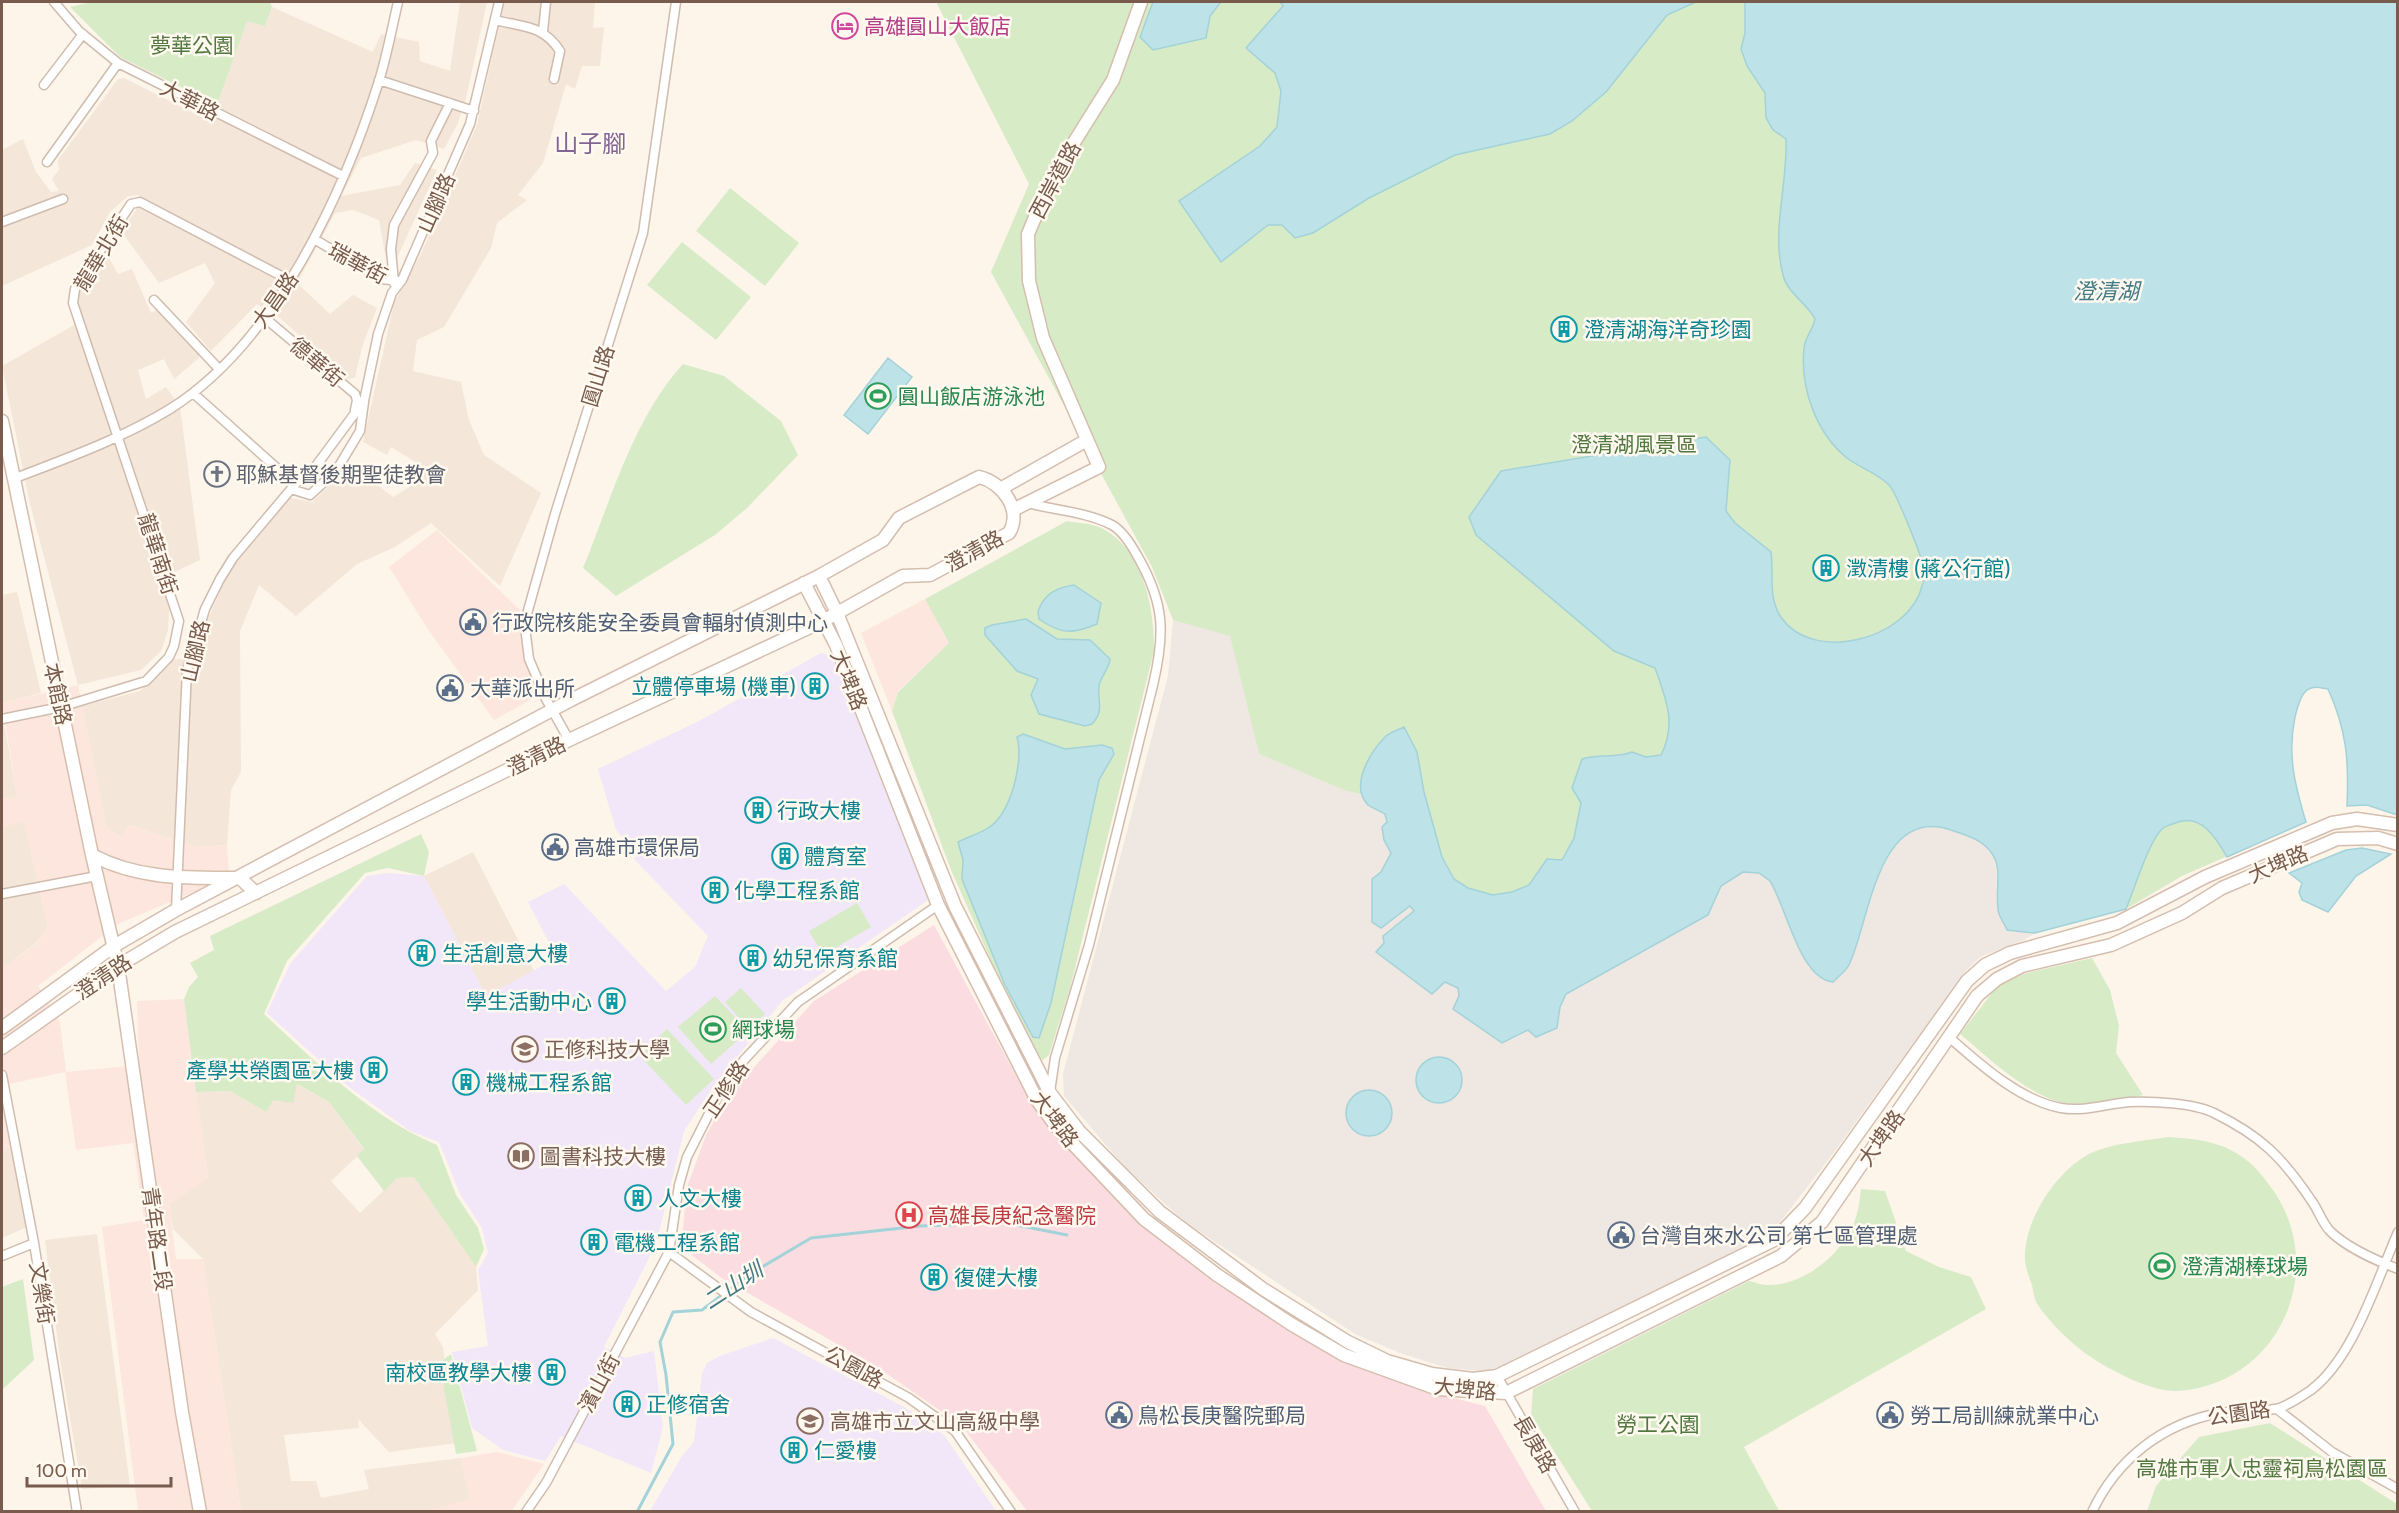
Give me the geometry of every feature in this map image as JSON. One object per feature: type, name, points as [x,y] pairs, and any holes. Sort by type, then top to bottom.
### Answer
[{"type":"main road","name":"西岸道路","points":[[1027,503],[1099,467],[1043,338],[1029,280],[1028,234],[1043,198],[1113,80],[1141,2]]},
{"type":"main road","name":"本館路","points":[[2,421],[4,444],[118,966]]},
{"type":"main road","points":[[1002,488],[1087,440]]},
{"type":"main road","name":"澄清路","points":[[2,1028],[114,946],[176,910],[240,878],[552,710],[819,576],[883,540],[899,518],[979,477],[989,479],[1002,488],[1013,510],[1013,526],[1009,533],[930,575],[903,576],[823,621],[569,740],[175,932],[118,966],[2,1048]]},
{"type":"main road","points":[[1013,510],[1027,503]]},
{"type":"main road","name":"大埤路","points":[[819,576],[837,613],[955,906],[1050,1093],[1079,1131],[1160,1212],[1263,1289],[1348,1342],[1387,1361],[1432,1374],[1473,1379],[1497,1376],[1774,1240],[1805,1208],[1967,981],[1985,965],[2010,953],[2117,923],[2205,877],[2332,823],[2357,819],[2397,825]]},
{"type":"main road","name":"大埤路","points":[[804,583],[836,645],[938,906],[1037,1100],[1062,1132],[1144,1219],[1217,1275],[1291,1324],[1344,1355],[1438,1389],[1506,1393],[1781,1256],[1822,1222],[1977,996],[1997,979],[2022,966],[2111,945],[2182,913],[2222,888],[2337,839],[2378,838],[2397,844]]},
{"type":"main road","points":[[92,855],[113,867],[178,879],[240,878],[256,893]]},
{"type":"main road","name":"青年路二段","points":[[118,966],[180,1400],[200,1512]]},
{"type":"street","name":"大華路","points":[[54,2],[83,34],[118,63],[343,176]]},
{"type":"street","name":"大昌路","points":[[13,479],[119,438],[193,393],[219,369],[265,318],[291,280],[314,239],[343,176],[379,80],[398,2]]},
{"type":"street","name":"山腳路","points":[[294,485],[310,495],[336,471],[360,431],[378,334],[392,293],[474,111],[499,2]]},
{"type":"street","points":[[543,32],[546,2]]},
{"type":"street","name":"圓山路","points":[[569,740],[552,710],[529,659],[527,614],[555,514],[642,233],[676,2]]},
{"type":"street","points":[[495,20],[543,32],[560,51],[554,79]]},
{"type":"street","points":[[44,85],[83,34]]},
{"type":"street","points":[[46,162],[118,63]]},
{"type":"street","points":[[379,80],[474,111]]},
{"type":"street","points":[[398,281],[391,249],[394,225],[433,153],[431,141],[450,103]]},
{"type":"street","points":[[2,222],[63,200]]},
{"type":"street","name":"龍華北街","points":[[119,438],[73,303],[75,289],[131,204],[140,202],[291,280]]},
{"type":"street","name":"瑞華街","points":[[314,239],[382,279],[398,281]]},
{"type":"street","points":[[154,300],[219,369]]},
{"type":"street","name":"德華街","points":[[265,318],[355,393],[357,400],[354,412]]},
{"type":"street","points":[[193,393],[294,485]]},
{"type":"street","name":"山腳路","points":[[176,910],[187,670],[202,620],[220,579],[233,558],[294,485],[308,478],[364,401]]},
{"type":"street","name":"龍華南街","points":[[2,718],[61,707],[146,681],[169,657],[174,646],[179,621],[119,438]]},
{"type":"street","name":"大埤路","points":[[1027,503],[1090,516],[1114,526],[1131,544],[1147,572],[1159,601],[1162,626],[1161,652],[1153,686],[1089,945],[1055,1058],[1050,1093]]},
{"type":"street","points":[[2,894],[97,876]]},
{"type":"street","name":"正修路","points":[[669,1252],[687,1157],[718,1096],[744,1060],[798,1002],[938,906]]},
{"type":"street","points":[[1950,1038],[1983,1067],[2024,1094],[2060,1108],[2089,1109],[2128,1102],[2169,1104],[2211,1112],[2253,1133],[2282,1160],[2312,1201],[2329,1230],[2384,1264],[2397,1269]]},
{"type":"street","name":"文樂街","points":[[2,1075],[34,1243],[77,1512]]},
{"type":"street","name":"公園路","points":[[2092,1512],[2109,1481],[2129,1458],[2154,1438],[2185,1422],[2219,1413],[2277,1409],[2311,1390],[2343,1356],[2397,1232]]},
{"type":"street","points":[[2,1256],[34,1243]]},
{"type":"street","name":"公園路","points":[[669,1252],[760,1317],[909,1398],[955,1431],[1011,1512]]},
{"type":"street","name":"濱山街","points":[[526,1512],[546,1483],[669,1252]]},
{"type":"street","name":"長庚路","points":[[1497,1376],[1575,1512]]},
{"type":"street","points":[[2277,1409],[2332,1452],[2397,1489]]},
{"type":"shaded area","points":[[460,2],[487,2],[466,98],[458,123],[444,149],[416,140],[361,158],[341,196],[400,185],[415,163],[437,170],[398,256],[386,259],[379,220],[353,210],[335,213],[297,283],[330,314],[353,295],[377,308],[362,347],[355,378],[347,379],[280,318],[257,304],[211,351],[186,322],[215,283],[205,263],[159,283],[121,231],[136,210],[139,195],[128,196],[110,212],[92,245],[2,286],[2,150],[23,139],[36,172],[51,192],[59,191],[52,179],[59,170],[58,160],[118,79],[124,78],[209,121],[217,105],[247,20],[265,26],[272,7],[373,52],[381,34],[419,42],[420,61],[450,71]]},
{"type":"shaded area","points":[[504,2],[595,2],[593,28],[604,27],[600,66],[582,66],[575,89],[566,84],[543,163],[518,195],[527,200],[497,223],[491,248],[444,327],[417,340],[413,371],[461,382],[469,420],[484,455],[541,493],[500,586],[431,523],[395,547],[357,564],[296,616],[259,585],[240,631],[241,772],[231,790],[227,845],[196,847],[130,825],[120,837],[106,827],[82,706],[140,691],[175,659],[197,659],[206,623],[229,572],[290,498],[312,502],[351,465],[393,497],[408,488],[422,466],[391,447],[387,455],[363,442],[394,303],[420,256],[477,125]]},
{"type":"shaded area","points":[[109,258],[118,274],[132,269],[151,313],[158,309],[198,353],[199,358],[174,379],[164,359],[138,370],[146,399],[166,387],[180,407],[200,560],[160,579],[169,609],[168,631],[161,651],[141,670],[78,685],[30,504],[2,366],[83,320],[77,305],[78,292],[100,281],[94,267]]},
{"type":"shaded area","name":"行政院核能安全委員會輻射偵測中心","points":[[437,530],[523,613],[520,632],[525,661],[539,695],[494,720],[429,631],[389,567]]},
{"type":"shaded area","points":[[17,592],[41,693],[2,703],[2,595]]},
{"type":"shaded area","points":[[925,599],[949,643],[898,691],[892,711],[861,633]]},
{"type":"shaded area","points":[[1173,620],[1230,635],[1259,754],[1346,791],[1363,794],[1369,806],[1385,814],[1387,822],[1382,827],[1384,840],[1391,853],[1381,872],[1372,879],[1372,922],[1381,928],[1410,905],[1414,911],[1383,935],[1445,982],[1458,988],[1459,996],[1513,1039],[1528,1030],[1557,1028],[1560,1007],[1566,994],[1708,915],[1721,886],[1743,872],[1759,873],[1770,881],[1809,968],[1868,909],[1879,875],[1899,838],[1917,828],[1939,826],[1980,841],[1994,857],[1998,881],[1999,913],[2007,930],[2035,933],[2024,940],[1980,957],[1964,973],[1832,1155],[1780,1222],[1758,1240],[1513,1363],[1484,1371],[1448,1368],[1400,1353],[1355,1334],[1185,1222],[1124,1166],[1064,1096],[1063,1074],[1168,676]]},
{"type":"shaded area","name":"正修科技大學","points":[[821,653],[835,656],[928,900],[782,1001],[715,1084],[684,1131],[656,1244],[604,1347],[626,1358],[654,1351],[663,1427],[651,1473],[561,1436],[545,1461],[503,1450],[472,1428],[452,1352],[488,1346],[478,1270],[488,1253],[482,1228],[460,1194],[439,1142],[410,1131],[349,1087],[267,1013],[290,964],[367,876],[388,873],[424,876],[486,996],[557,958],[528,902],[564,884],[666,991],[695,967],[708,936],[634,859],[638,854],[616,830],[598,769],[699,721]]},
{"type":"shaded area","points":[[78,685],[106,827],[119,837],[130,825],[196,847],[227,845],[229,872],[208,886],[118,924],[38,986],[60,1022],[66,1072],[139,1065],[137,1001],[184,999],[208,1178],[169,1204],[176,1259],[203,1259],[241,1511],[138,1511],[102,1227],[144,1220],[133,1143],[76,1150],[65,1072],[9,1084],[20,1144],[2,1151],[2,969],[35,945],[48,928],[24,822],[2,827],[2,800],[17,796],[2,703]]},
{"type":"shaded area","points":[[2,711],[17,796],[2,800]]},
{"type":"shaded area","points":[[24,821],[48,928],[35,944],[2,969],[2,827]]},
{"type":"shaded area","points":[[473,852],[534,971],[486,996],[424,876]]},
{"type":"shaded area","name":"高雄長庚紀念醫院","points":[[934,925],[1032,1105],[1145,1228],[1215,1283],[1343,1360],[1438,1394],[1485,1406],[1546,1511],[1027,1511],[961,1425],[874,1365],[723,1279],[681,1247],[687,1187],[706,1135],[730,1094],[814,1001]]},
{"type":"shaded area","points":[[296,1084],[329,1102],[364,1150],[331,1181],[360,1213],[397,1178],[414,1177],[476,1267],[478,1290],[435,1334],[443,1347],[456,1443],[389,1452],[358,1419],[359,1428],[284,1435],[291,1481],[316,1481],[321,1498],[369,1489],[364,1470],[461,1458],[470,1499],[428,1511],[241,1511],[203,1259],[173,1229],[169,1204],[208,1178],[196,1092],[230,1091],[266,1112],[272,1100]]},
{"type":"shaded area","points":[[19,1142],[36,1223],[2,1238],[2,1149]]},
{"type":"shaded area","points":[[97,1234],[130,1486],[82,1489],[60,1359],[45,1240]]},
{"type":"shaded area","name":"高雄市立文山高級中學","points":[[773,1338],[904,1407],[944,1435],[996,1511],[650,1511],[682,1456],[694,1442],[702,1374],[707,1363],[722,1355]]},
{"type":"shaded area","points":[[497,1452],[544,1464],[513,1509],[508,1512],[428,1511],[470,1499],[461,1458]]},
{"type":"green space","name":"夢華公園","points":[[91,2],[270,2],[272,7],[265,26],[247,21],[217,105],[120,57],[70,7]]},
{"type":"green space","name":"澄清湖風景區","points":[[936,2],[2397,2],[2397,815],[2367,805],[2347,806],[2347,760],[2339,719],[2328,689],[2311,688],[2304,693],[2299,703],[2292,744],[2296,783],[2306,822],[2182,876],[2126,909],[2035,933],[2007,930],[1999,914],[1998,876],[1993,855],[1980,842],[1963,834],[1926,827],[1907,834],[1892,850],[1871,896],[1849,965],[1833,982],[1821,978],[1803,956],[1770,881],[1759,873],[1743,872],[1721,886],[1708,915],[1566,994],[1560,1007],[1557,1028],[1536,1037],[1528,1030],[1502,1043],[1453,1009],[1459,996],[1458,988],[1445,982],[1432,994],[1376,952],[1384,943],[1383,936],[1414,911],[1410,906],[1381,928],[1372,922],[1372,879],[1381,872],[1391,853],[1384,840],[1382,827],[1387,822],[1385,814],[1369,806],[1362,794],[1346,791],[1259,754],[1230,636],[1173,620],[1152,567],[991,272],[1029,184]]},
{"type":"green space","points":[[730,188],[799,243],[765,286],[696,231]]},
{"type":"green space","points":[[682,242],[751,297],[716,340],[647,285]]},
{"type":"green space","points":[[683,364],[724,376],[781,421],[798,455],[747,508],[715,535],[616,596],[583,568],[637,435],[665,386]]},
{"type":"green space","points":[[1067,521],[1099,527],[1114,536],[1126,548],[1136,564],[1149,598],[1154,651],[1070,988],[1049,1055],[1043,1060],[1033,1055],[951,870],[892,711],[898,692],[949,643],[925,599]]},
{"type":"green space","points":[[421,834],[429,852],[424,876],[388,868],[365,873],[287,961],[264,1014],[324,1070],[367,1104],[389,1120],[437,1145],[456,1195],[478,1228],[484,1249],[476,1267],[414,1177],[397,1178],[384,1191],[357,1156],[364,1149],[329,1102],[297,1084],[293,1103],[273,1100],[266,1112],[230,1091],[196,1092],[184,999],[189,987],[198,977],[190,963],[214,950],[210,936]]},
{"type":"green space","points":[[857,903],[871,927],[823,955],[809,931]]},
{"type":"green space","points":[[2092,958],[2110,990],[2119,1026],[2116,1053],[2143,1095],[2090,1104],[2060,1102],[2020,1082],[1960,1034],[1999,984],[2027,973]]},
{"type":"green space","name":"網球場","points":[[741,988],[765,1014],[749,1029],[725,1002]]},
{"type":"green space","name":"網球場","points":[[715,996],[748,1031],[711,1064],[678,1027]]},
{"type":"green space","points":[[667,1029],[714,1079],[686,1105],[639,1055]]},
{"type":"green space","name":"澄清湖棒球場","points":[[2169,1137],[2217,1144],[2242,1157],[2253,1166],[2275,1193],[2290,1224],[2296,1257],[2294,1289],[2284,1320],[2266,1347],[2242,1368],[2213,1384],[2178,1391],[2153,1387],[2124,1376],[2076,1346],[2054,1326],[2036,1302],[2025,1258],[2026,1243],[2036,1213],[2044,1198],[2065,1172],[2089,1154],[2108,1147]]},
{"type":"green space","name":"勞工公園","points":[[1861,1189],[1885,1191],[1906,1251],[1939,1267],[1971,1277],[1986,1309],[1744,1447],[1779,1511],[1592,1511],[1531,1415],[1533,1389],[1749,1281],[1765,1285],[1781,1284],[1809,1273],[1822,1264],[1843,1243],[1857,1214]]},
{"type":"green space","points":[[23,1279],[34,1360],[2,1390],[2,1287]]},
{"type":"green space","points":[[451,1354],[477,1451],[456,1454],[444,1389],[443,1360]]},
{"type":"green space","name":"高雄市軍人忠靈祠鳥松園區","points":[[2270,1423],[2397,1504],[2397,1511],[2147,1511],[2156,1486],[2199,1437]]},
{"type":"water","points":[[1153,2],[1221,2],[1210,16],[1206,38],[1153,50],[1140,37]]},
{"type":"water","points":[[1280,2],[1696,2],[1667,15],[1606,92],[1572,121],[1550,134],[1455,155],[1369,198],[1313,233],[1295,238],[1282,225],[1268,225],[1221,262],[1179,201],[1260,146],[1277,127],[1281,91],[1275,73],[1246,48],[1283,6]]},
{"type":"water","name":"澄清湖","points":[[1745,2],[2397,2],[2397,815],[2367,805],[2347,806],[2347,760],[2339,719],[2328,689],[2311,688],[2304,693],[2299,703],[2292,744],[2296,783],[2306,822],[2227,857],[2213,835],[2200,824],[2184,821],[2165,827],[2152,844],[2126,909],[2035,933],[2007,930],[1999,914],[1998,876],[1993,855],[1980,842],[1963,834],[1926,827],[1907,834],[1892,850],[1871,896],[1849,965],[1833,982],[1821,978],[1811,968],[1795,940],[1770,881],[1759,873],[1743,872],[1721,886],[1708,915],[1566,994],[1560,1007],[1557,1028],[1536,1037],[1528,1030],[1502,1043],[1453,1009],[1459,996],[1458,988],[1445,982],[1432,994],[1376,952],[1384,943],[1383,936],[1414,911],[1410,906],[1381,928],[1372,922],[1372,879],[1381,872],[1391,853],[1384,840],[1382,827],[1387,822],[1385,814],[1368,805],[1363,797],[1361,778],[1369,759],[1386,736],[1404,727],[1417,752],[1424,792],[1442,857],[1454,879],[1468,888],[1493,895],[1512,892],[1529,885],[1547,859],[1562,860],[1574,838],[1581,803],[1572,788],[1582,759],[1632,752],[1646,757],[1661,755],[1666,744],[1669,722],[1666,701],[1655,668],[1614,651],[1476,535],[1469,517],[1501,471],[1706,437],[1730,460],[1726,511],[1735,523],[1771,552],[1772,591],[1779,614],[1793,630],[1812,639],[1834,642],[1856,640],[1879,632],[1898,621],[1913,605],[1925,578],[1915,542],[1893,490],[1884,481],[1852,462],[1836,448],[1812,409],[1803,363],[1806,340],[1815,319],[1785,281],[1780,258],[1779,224],[1786,139],[1773,130],[1766,118],[1765,93],[1747,66],[1741,49],[1745,33]]},
{"type":"water","name":"圓山飯店游泳池","points":[[888,358],[912,377],[868,434],[844,415]]},
{"type":"water","points":[[1074,585],[1101,603],[1097,624],[1081,630],[1068,631],[1054,628],[1039,619],[1038,611],[1048,596],[1057,590]]},
{"type":"water","points":[[1026,619],[1057,639],[1090,640],[1110,659],[1100,683],[1099,710],[1092,724],[1085,726],[1039,714],[1031,695],[1038,679],[1017,671],[985,635],[985,628],[992,625]]},
{"type":"water","points":[[1023,734],[1065,749],[1102,745],[1112,748],[1114,754],[1099,780],[1051,1003],[1039,1038],[1033,1037],[1005,985],[962,879],[963,860],[958,842],[988,828],[1003,811],[1017,773],[1019,747],[1017,737]]},
{"type":"water","points":[[2362,848],[2391,854],[2356,876],[2328,912],[2302,900],[2299,892],[2302,883],[2289,873],[2346,850]]},
{"type":"water","points":[[1439,1057],[1455,1064],[1462,1080],[1455,1096],[1439,1103],[1423,1096],[1416,1080],[1423,1064]]},
{"type":"water","points":[[1369,1090],[1385,1097],[1392,1113],[1385,1129],[1369,1136],[1353,1129],[1346,1113],[1353,1097]]},
{"type":"waterway","name":"二山圳","points":[[637,1512],[673,1444],[660,1342],[673,1312],[702,1310],[750,1274],[811,1238],[920,1226],[997,1223]]},
{"type":"waterway","name":"二山圳","points":[[1016,1225],[1067,1235]]},
{"type":"place","name":"高雄圓山大飯店","points":[[845,26]]},
{"type":"place","name":"澄清湖海洋奇珍園","points":[[1564,329]]},
{"type":"place","name":"圓山飯店游泳池","points":[[878,396]]},
{"type":"place","name":"耶穌基督後期聖徒教會","points":[[217,474]]},
{"type":"place","name":"澂清樓 (蔣公行館)","points":[[1826,568]]},
{"type":"place","name":"行政院核能安全委員會輻射偵測中心","points":[[473,622]]},
{"type":"place","name":"立體停車場 (機車)","points":[[815,686]]},
{"type":"place","name":"大華派出所","points":[[450,688]]},
{"type":"place","name":"行政大樓","points":[[758,810]]},
{"type":"place","name":"高雄市環保局","points":[[555,847]]},
{"type":"place","name":"體育室","points":[[785,856]]},
{"type":"place","name":"化學工程系館","points":[[715,890]]},
{"type":"place","name":"生活創意大樓","points":[[422,953]]},
{"type":"place","name":"幼兒保育系館","points":[[753,958]]},
{"type":"place","name":"學生活動中心","points":[[612,1001]]},
{"type":"place","name":"網球場","points":[[713,1029]]},
{"type":"place","name":"正修科技大學","points":[[525,1049]]},
{"type":"place","name":"產學共榮園區大樓","points":[[374,1070]]},
{"type":"place","name":"機械工程系館","points":[[466,1082]]},
{"type":"place","name":"圖書科技大樓","points":[[521,1156]]},
{"type":"place","name":"人文大樓","points":[[638,1198]]},
{"type":"place","name":"高雄長庚紀念醫院","points":[[909,1215]]},
{"type":"place","name":"台灣自來水公司 第七區管理處","points":[[1621,1235]]},
{"type":"place","name":"電機工程系館","points":[[594,1242]]},
{"type":"place","name":"澄清湖棒球場","points":[[2162,1266]]},
{"type":"place","name":"復健大樓","points":[[934,1277]]},
{"type":"place","name":"南校區教學大樓","points":[[552,1372]]},
{"type":"place","name":"正修宿舍","points":[[627,1404]]},
{"type":"place","name":"鳥松長庚醫院郵局","points":[[1119,1415]]},
{"type":"place","name":"勞工局訓練就業中心","points":[[1890,1415]]},
{"type":"place","name":"高雄市立文山高級中學","points":[[810,1421]]},
{"type":"place","name":"仁愛樓","points":[[794,1450]]},
{"type":"district","name":"山子腳","points":[[590,143]]}]
